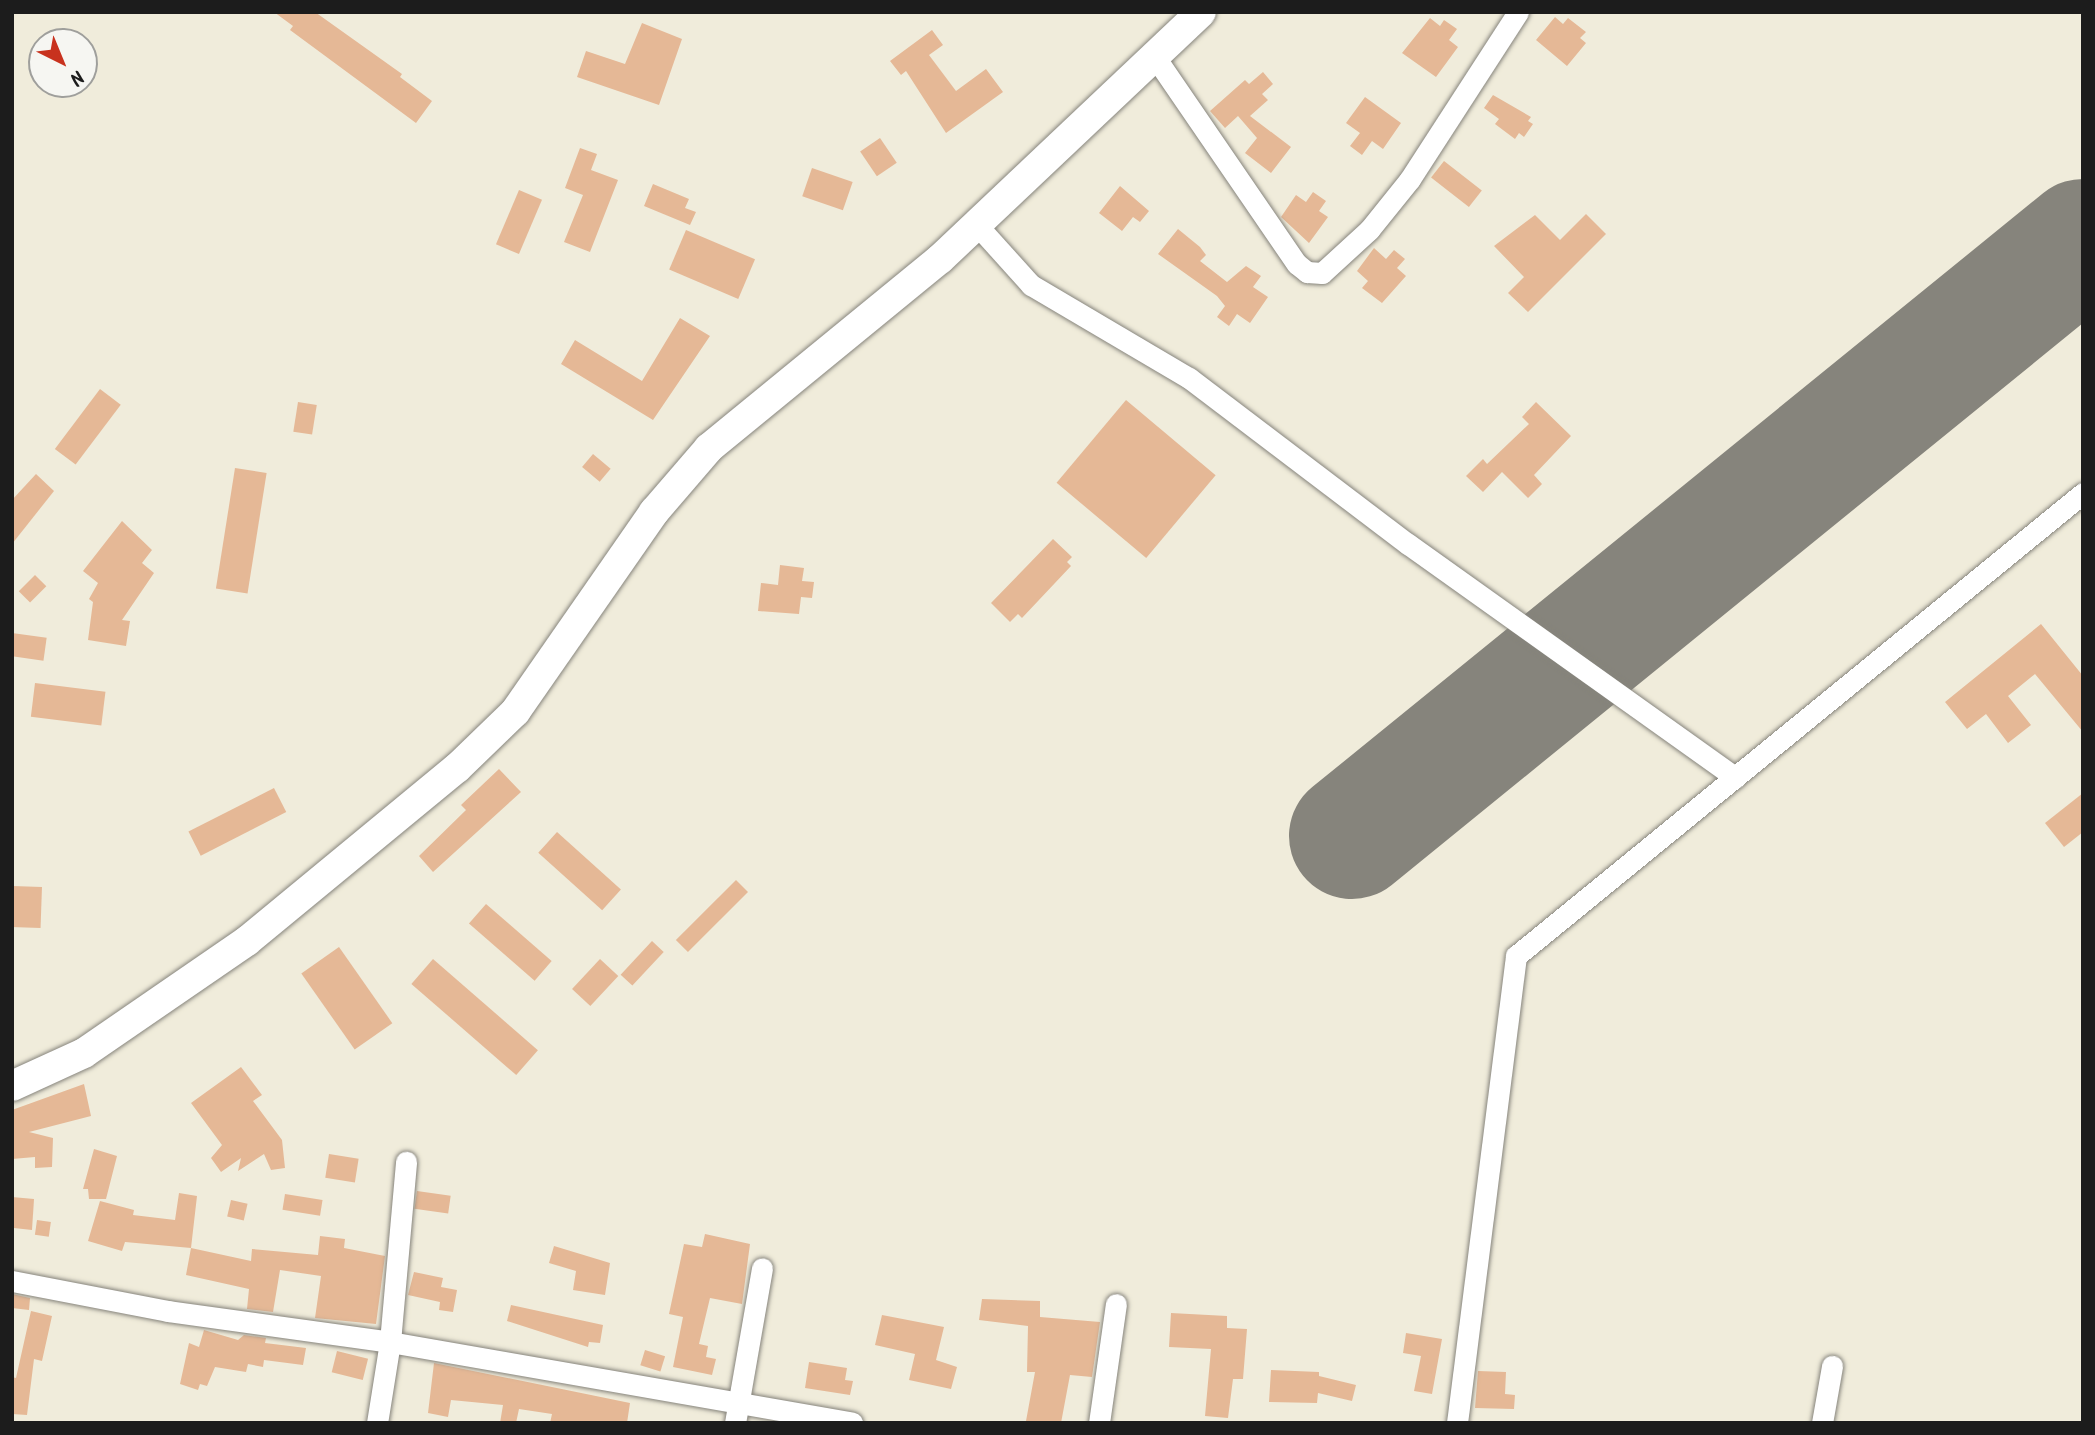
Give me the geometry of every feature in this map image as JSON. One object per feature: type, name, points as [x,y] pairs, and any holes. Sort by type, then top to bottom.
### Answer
[{"type":"street","points":[[12,1086],[85,1053],[247,941],[457,768],[515,712],[654,512],[709,448],[976,225],[1202,12]]},
{"type":"street","points":[[1155,57],[1297,264],[1307,272],[1322,272],[1369,230],[1410,179],[1518,12]]},
{"type":"street","points":[[976,225],[1031,285],[1189,378],[1408,544],[1735,777]]},
{"type":"street","points":[[1457,1423],[1516,956],[2083,493]]},
{"type":"street","points":[[377,1423],[390,1342],[406,1162]]},
{"type":"street","points":[[736,1412],[762,1268]]},
{"type":"street","points":[[12,1281],[168,1311],[390,1342],[736,1412],[852,1423]]},
{"type":"street","points":[[1099,1423],[1116,1304]]},
{"type":"street","points":[[1822,1423],[1832,1366]]},
{"type":"building","points":[[274,12],[315,12],[402,74],[400,77],[432,101],[416,123],[290,30],[293,26]]},
{"type":"building","points":[[1555,17],[1563,24],[1568,18],[1586,32],[1580,38],[1586,43],[1567,66],[1536,40]]},
{"type":"building","points":[[1430,18],[1440,26],[1444,20],[1457,29],[1449,40],[1458,47],[1436,77],[1402,53]]},
{"type":"building","points":[[642,23],[682,39],[659,105],[577,77],[586,51],[625,64]]},
{"type":"building","points":[[932,30],[943,45],[929,55],[956,91],[986,69],[1003,92],[946,133],[906,71],[901,75],[890,61]]},
{"type":"building","points":[[1263,72],[1273,84],[1262,94],[1268,100],[1250,116],[1291,147],[1271,173],[1245,153],[1257,138],[1238,116],[1225,128],[1210,111],[1245,80],[1249,84]]},
{"type":"building","points":[[1493,95],[1531,117],[1528,121],[1533,124],[1524,137],[1519,133],[1515,139],[1495,124],[1499,119],[1484,108]]},
{"type":"building","points":[[1365,97],[1401,123],[1383,149],[1372,141],[1362,155],[1350,146],[1360,133],[1346,123]]},
{"type":"building","points":[[880,138],[897,163],[877,176],[860,151]]},
{"type":"building","points":[[580,148],[597,154],[591,170],[618,180],[590,252],[564,242],[583,195],[565,188]]},
{"type":"building","points":[[1444,161],[1482,191],[1469,207],[1431,178]]},
{"type":"building","points":[[812,168],[853,182],[843,210],[802,196]]},
{"type":"building","points":[[653,184],[689,199],[685,208],[696,212],[690,225],[644,206]]},
{"type":"building","points":[[1120,186],[1149,211],[1140,222],[1133,217],[1122,231],[1099,213]]},
{"type":"building","points":[[519,190],[542,200],[519,254],[496,244]]},
{"type":"building","points":[[1313,192],[1326,201],[1319,211],[1328,217],[1309,243],[1281,217],[1296,195],[1306,202]]},
{"type":"building","points":[[1586,214],[1606,234],[1528,312],[1508,293],[1524,277],[1494,246],[1535,215],[1560,240]]},
{"type":"building","points":[[1178,229],[1206,255],[1200,261],[1227,282],[1246,266],[1261,276],[1253,287],[1268,297],[1250,323],[1237,314],[1229,326],[1217,317],[1225,306],[1217,296],[1158,254]]},
{"type":"building","points":[[686,230],[755,259],[738,299],[669,270]]},
{"type":"building","points":[[1374,248],[1386,259],[1394,250],[1405,259],[1397,268],[1406,276],[1382,303],[1362,288],[1368,281],[1357,271]]},
{"type":"building","points":[[680,318],[710,336],[653,420],[561,364],[575,340],[642,381]]},
{"type":"building","points":[[100,389],[121,405],[76,465],[55,449]]},
{"type":"building","points":[[1126,400],[1216,475],[1146,558],[1057,483]]},
{"type":"building","points":[[298,402],[317,405],[312,435],[293,432]]},
{"type":"building","points":[[1536,402],[1571,436],[1534,475],[1542,484],[1528,498],[1502,472],[1483,492],[1466,476],[1483,459],[1487,464],[1529,424],[1522,417]]},
{"type":"building","points":[[593,454],[611,469],[600,482],[582,467]]},
{"type":"building","points":[[235,468],[267,473],[248,594],[216,588]]},
{"type":"building","points":[[36,474],[54,491],[12,544],[12,500]]},
{"type":"building","points":[[122,521],[152,550],[142,563],[154,573],[122,620],[130,621],[126,646],[88,640],[93,602],[89,599],[98,583],[83,571]]},
{"type":"building","points":[[1053,539],[1072,557],[1067,562],[1071,566],[1022,618],[1018,614],[1010,622],[991,603]]},
{"type":"building","points":[[780,565],[804,568],[802,581],[814,582],[812,598],[801,597],[799,614],[758,611],[761,583],[778,585]]},
{"type":"building","points":[[35,575],[46,586],[30,603],[19,591]]},
{"type":"building","points":[[2041,624],[2083,676],[2083,732],[2035,674],[2008,696],[2031,725],[2008,743],[1986,714],[1967,729],[1945,702]]},
{"type":"building","points":[[12,633],[47,638],[43,661],[12,656]]},
{"type":"building","points":[[35,683],[105,692],[101,725],[31,717]]},
{"type":"building","points":[[499,769],[521,792],[433,872],[419,856],[466,810],[461,805]]},
{"type":"building","points":[[274,788],[286,812],[201,856],[188,832]]},
{"type":"building","points":[[2083,793],[2083,832],[2064,847],[2045,823]]},
{"type":"building","points":[[557,832],[621,890],[602,910],[538,853]]},
{"type":"building","points":[[736,880],[748,892],[688,952],[676,940]]},
{"type":"building","points":[[12,886],[42,887],[41,928],[12,927]]},
{"type":"building","points":[[486,904],[552,961],[535,981],[469,924]]},
{"type":"building","points":[[652,941],[664,952],[632,986],[621,975]]},
{"type":"building","points":[[339,947],[392,1023],[355,1050],[301,973]]},
{"type":"building","points":[[433,959],[538,1050],[516,1075],[411,984]]},
{"type":"building","points":[[600,959],[618,976],[590,1006],[572,989]]},
{"type":"building","points":[[241,1067],[262,1095],[253,1101],[282,1140],[285,1168],[271,1170],[264,1154],[238,1171],[241,1158],[221,1172],[211,1158],[222,1145],[191,1103]]},
{"type":"building","points":[[84,1084],[91,1116],[29,1132],[53,1138],[52,1167],[35,1168],[35,1157],[12,1159],[12,1110]]},
{"type":"building","points":[[94,1149],[117,1156],[106,1199],[89,1199],[88,1189],[83,1189]]},
{"type":"building","points":[[329,1154],[359,1159],[355,1182],[325,1178]]},
{"type":"building","points":[[417,1191],[451,1196],[448,1214],[414,1209]]},
{"type":"building","points":[[179,1193],[197,1196],[191,1248],[125,1242],[122,1251],[88,1241],[100,1201],[134,1210],[133,1215],[175,1220]]},
{"type":"building","points":[[285,1194],[323,1200],[320,1216],[282,1210]]},
{"type":"building","points":[[12,1197],[34,1199],[32,1230],[14,1228]]},
{"type":"building","points":[[231,1200],[248,1204],[244,1220],[227,1217]]},
{"type":"building","points":[[37,1220],[51,1222],[49,1237],[35,1235]]},
{"type":"building","points":[[705,1234],[750,1244],[742,1304],[710,1298],[699,1344],[708,1346],[706,1357],[716,1359],[712,1375],[673,1367],[683,1317],[669,1314],[684,1244],[702,1247]]},
{"type":"building","points":[[320,1236],[345,1239],[344,1248],[385,1256],[376,1324],[315,1318],[321,1276],[280,1270],[273,1312],[247,1309],[249,1289],[186,1275],[191,1248],[251,1261],[252,1249],[318,1255]]},
{"type":"building","points":[[554,1246],[610,1263],[605,1295],[573,1290],[576,1271],[549,1263]]},
{"type":"building","points":[[414,1272],[443,1278],[441,1287],[457,1290],[453,1312],[439,1310],[440,1302],[408,1295]]},
{"type":"building","points":[[12,1294],[30,1298],[29,1310],[12,1308]]},
{"type":"building","points":[[982,1299],[1040,1301],[1040,1317],[1100,1322],[1092,1377],[1070,1375],[1061,1423],[1026,1421],[1035,1372],[1027,1372],[1028,1326],[979,1320]]},
{"type":"building","points":[[511,1305],[603,1325],[600,1343],[589,1342],[588,1347],[507,1321]]},
{"type":"building","points":[[31,1311],[52,1316],[42,1361],[34,1359],[27,1415],[12,1414],[12,1377],[16,1378]]},
{"type":"building","points":[[1171,1313],[1227,1316],[1227,1328],[1247,1329],[1243,1379],[1233,1379],[1228,1418],[1205,1416],[1211,1349],[1169,1347]]},
{"type":"building","points":[[882,1315],[944,1327],[936,1360],[957,1367],[951,1389],[909,1380],[915,1354],[875,1345]]},
{"type":"building","points":[[204,1330],[238,1340],[244,1335],[266,1338],[265,1343],[306,1348],[303,1365],[264,1360],[263,1367],[248,1364],[246,1372],[215,1367],[207,1386],[200,1384],[198,1390],[180,1384],[189,1343],[199,1347]]},
{"type":"building","points":[[1406,1333],[1442,1339],[1432,1394],[1414,1391],[1421,1356],[1403,1353]]},
{"type":"building","points":[[645,1350],[665,1356],[660,1371],[640,1365]]},
{"type":"building","points":[[337,1351],[368,1359],[363,1380],[332,1372]]},
{"type":"building","points":[[809,1362],[847,1368],[845,1380],[853,1381],[850,1395],[805,1388]]},
{"type":"building","points":[[434,1363],[630,1403],[627,1423],[550,1423],[552,1414],[519,1409],[516,1423],[500,1423],[503,1405],[451,1400],[448,1417],[428,1413]]},
{"type":"building","points":[[1271,1370],[1319,1372],[1319,1376],[1356,1385],[1352,1401],[1318,1393],[1317,1403],[1269,1402]]},
{"type":"building","points":[[1478,1371],[1506,1372],[1505,1394],[1515,1395],[1514,1409],[1475,1408]]},
{"type":"runway","points":[[1352,836],[2083,242]]}]
